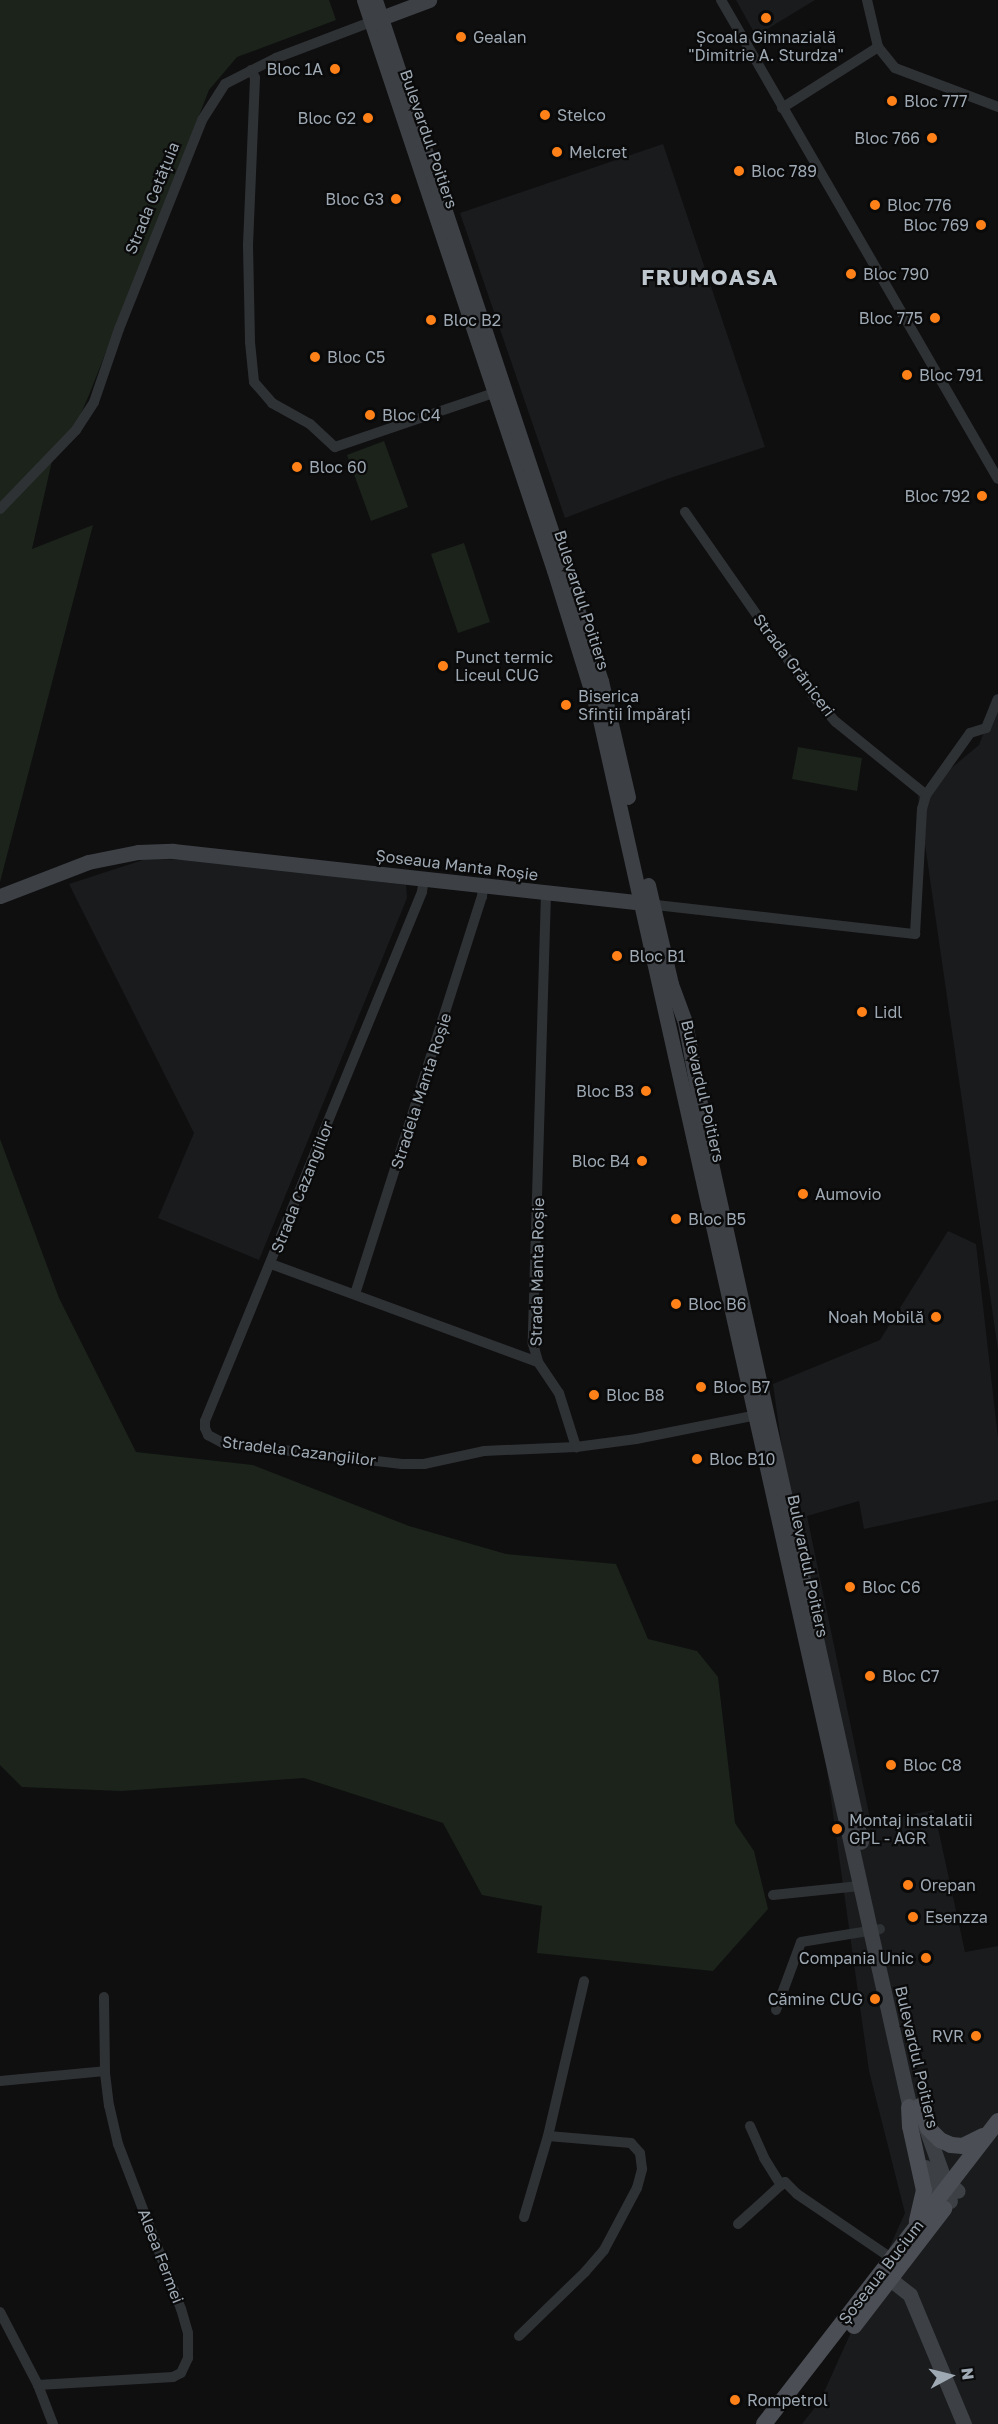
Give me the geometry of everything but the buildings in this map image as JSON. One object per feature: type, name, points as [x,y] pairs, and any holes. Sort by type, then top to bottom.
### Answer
[{"type":"main road","name":"Bulevardul Poitiers","points":[[364,0],[376,20],[601,681],[647,904],[914,2107],[949,2193]]},
{"type":"main road","name":"Bulevardul Poitiers","points":[[375,0],[376,20],[494,393],[590,684],[647,904]]},
{"type":"main road","name":"Strada Cetățuia","points":[[376,20],[429,0]]},
{"type":"main road","name":"Șoseaua Manta Roșie","points":[[0,896],[88,862],[138,852],[173,851],[647,904]]},
{"type":"main road","name":"Bulevardul Poitiers","points":[[762,1414],[860,1886],[875,1930]]},
{"type":"main road","points":[[914,2107],[928,2128],[940,2140],[951,2145],[963,2146],[996,2129]]},
{"type":"main road","points":[[914,2107],[910,2126],[924,2190],[915,2228]]},
{"type":"main road","name":"Șoseaua Bucium","points":[[764,2424],[949,2193],[996,2129]]},
{"type":"main road","name":"Șoseaua Bucium","points":[[778,2424],[915,2228],[949,2193]]},
{"type":"main road","points":[[887,2270],[910,2295],[964,2424]]},
{"type":"street","points":[[721,0],[998,479]]},
{"type":"street","points":[[867,0],[878,47],[896,68],[998,107]]},
{"type":"street","name":"Strada Cetățuia","points":[[0,510],[69,437],[94,402],[118,329],[202,120],[225,84],[251,70],[376,20]]},
{"type":"street","points":[[782,108],[878,47]]},
{"type":"street","points":[[251,70],[255,78],[248,244],[250,342],[254,382],[272,403],[310,424],[335,447],[494,393]]},
{"type":"street","name":"Strada Grăniceri","points":[[685,512],[814,697],[836,722],[926,795]]},
{"type":"street","points":[[926,795],[970,733],[986,728],[998,699]]},
{"type":"street","name":"Șoseaua Manta Roșie","points":[[647,904],[915,934],[922,809],[926,795]]},
{"type":"street","name":"Strada Cazangiilor","points":[[424,879],[418,903],[271,1264],[538,1362]]},
{"type":"street","name":"Stradela Manta Roșie","points":[[355,1294],[471,931],[483,886]]},
{"type":"street","name":"Strada Manta Roșie","points":[[546,893],[534,1344],[538,1362],[559,1393],[576,1446]]},
{"type":"street","name":"Stradela Cazangiilor","points":[[271,1264],[205,1421],[208,1435],[214,1440],[335,1458],[402,1464],[444,1461],[484,1451],[576,1446]]},
{"type":"street","points":[[576,1446],[636,1439],[762,1414]]},
{"type":"street","points":[[773,1895],[860,1886]]},
{"type":"street","points":[[776,2010],[801,1942],[875,1930]]},
{"type":"street","points":[[524,2217],[548,2136],[584,1981]]},
{"type":"street","name":"Aleea Fermei","points":[[38,2385],[173,2377],[181,2373],[189,2358],[188,2333],[181,2309],[118,2144],[109,2106],[103,2071],[104,1997]]},
{"type":"street","points":[[0,2081],[103,2071]]},
{"type":"street","points":[[750,2126],[764,2158],[781,2185]]},
{"type":"street","points":[[519,2336],[585,2272],[604,2250],[637,2188],[642,2169],[640,2153],[631,2144],[548,2136]]},
{"type":"street","points":[[738,2224],[785,2182],[887,2270]]},
{"type":"street","points":[[0,2312],[38,2385],[52,2424]]},
{"type":"shaded area","points":[[0,0],[329,0],[336,20],[237,57],[209,90],[89,395],[69,441],[52,461],[32,549],[93,525],[0,882]]},
{"type":"shaded area","name":"Școala Gimnazială \"Dimitrie A. Sturdza\"","points":[[736,0],[815,0],[756,36]]},
{"type":"shaded area","points":[[663,144],[765,447],[667,479],[565,518],[460,213]]},
{"type":"shaded area","points":[[384,441],[408,507],[371,521],[347,455]]},
{"type":"shaded area","points":[[464,543],[490,622],[458,633],[431,554]]},
{"type":"shaded area","points":[[998,696],[998,1350],[918,796],[979,745]]},
{"type":"shaded area","points":[[798,747],[862,758],[857,791],[792,779]]},
{"type":"shaded area","points":[[146,859],[200,860],[406,885],[407,898],[259,1260],[158,1218],[194,1133],[69,884]]},
{"type":"shaded area","points":[[0,1139],[59,1298],[136,1452],[253,1465],[409,1526],[506,1554],[616,1564],[648,1639],[697,1651],[718,1677],[735,1823],[754,1851],[768,1909],[713,1971],[537,1953],[542,1906],[482,1895],[443,1823],[304,1778],[121,1791],[22,1787],[0,1765]]},
{"type":"shaded area","points":[[948,1231],[976,1244],[998,1438],[998,1500],[864,1529],[859,1501],[807,1516],[871,1823],[934,1810],[965,1952],[998,1946],[998,2424],[802,2424],[820,2401],[905,2213],[869,2071],[773,1384],[880,1340]]},
{"type":"place","name":"Școala Gimnazială \"Dimitrie A. Sturdza\"","points":[[766,18]]},
{"type":"place","name":"Gealan","points":[[461,37]]},
{"type":"place","name":"Bloc 1A","points":[[335,69]]},
{"type":"place","name":"Bloc 777","points":[[892,101]]},
{"type":"place","name":"Stelco","points":[[545,115]]},
{"type":"place","name":"Bloc G2","points":[[368,118]]},
{"type":"place","name":"Bloc 766","points":[[932,138]]},
{"type":"place","name":"Melcret","points":[[557,152]]},
{"type":"place","name":"Bloc 789","points":[[739,171]]},
{"type":"place","name":"Bloc G3","points":[[396,199]]},
{"type":"place","name":"Bloc 776","points":[[875,205]]},
{"type":"place","name":"Bloc 769","points":[[981,225]]},
{"type":"place","name":"Bloc 790","points":[[851,274]]},
{"type":"place","name":"Bloc 775","points":[[935,318]]},
{"type":"place","name":"Bloc B2","points":[[431,320]]},
{"type":"place","name":"Bloc C5","points":[[315,357]]},
{"type":"place","name":"Bloc 791","points":[[907,375]]},
{"type":"place","name":"Bloc C4","points":[[370,415]]},
{"type":"place","name":"Bloc 60","points":[[297,467]]},
{"type":"place","name":"Bloc 792","points":[[982,496]]},
{"type":"place","name":"Punct termic Liceul CUG","points":[[443,666]]},
{"type":"place","name":"Biserica Sfinții Împărați","points":[[566,705]]},
{"type":"place","name":"Bloc B1","points":[[617,956]]},
{"type":"place","name":"Lidl","points":[[862,1012]]},
{"type":"place","name":"Bloc B3","points":[[646,1091]]},
{"type":"place","name":"Bloc B4","points":[[642,1161]]},
{"type":"place","name":"Aumovio","points":[[803,1194]]},
{"type":"place","name":"Bloc B5","points":[[676,1219]]},
{"type":"place","name":"Bloc B6","points":[[676,1304]]},
{"type":"place","name":"Noah Mobilă","points":[[936,1317]]},
{"type":"place","name":"Bloc B7","points":[[701,1387]]},
{"type":"place","name":"Bloc B8","points":[[594,1395]]},
{"type":"place","name":"Bloc B10","points":[[697,1459]]},
{"type":"place","name":"Bloc C6","points":[[850,1587]]},
{"type":"place","name":"Bloc C7","points":[[870,1676]]},
{"type":"place","name":"Bloc C8","points":[[891,1765]]},
{"type":"place","name":"Montaj instalatii GPL - AGR","points":[[837,1829]]},
{"type":"place","name":"Orepan","points":[[908,1885]]},
{"type":"place","name":"Esenzza","points":[[913,1917]]},
{"type":"place","name":"Compania Unic","points":[[926,1958]]},
{"type":"place","name":"Cămine CUG","points":[[875,1999]]},
{"type":"place","name":"RVR","points":[[976,2036]]},
{"type":"place","name":"Rompetrol","points":[[735,2400]]},
{"type":"district","name":"FRUMOASA","points":[[710,277]]}]
